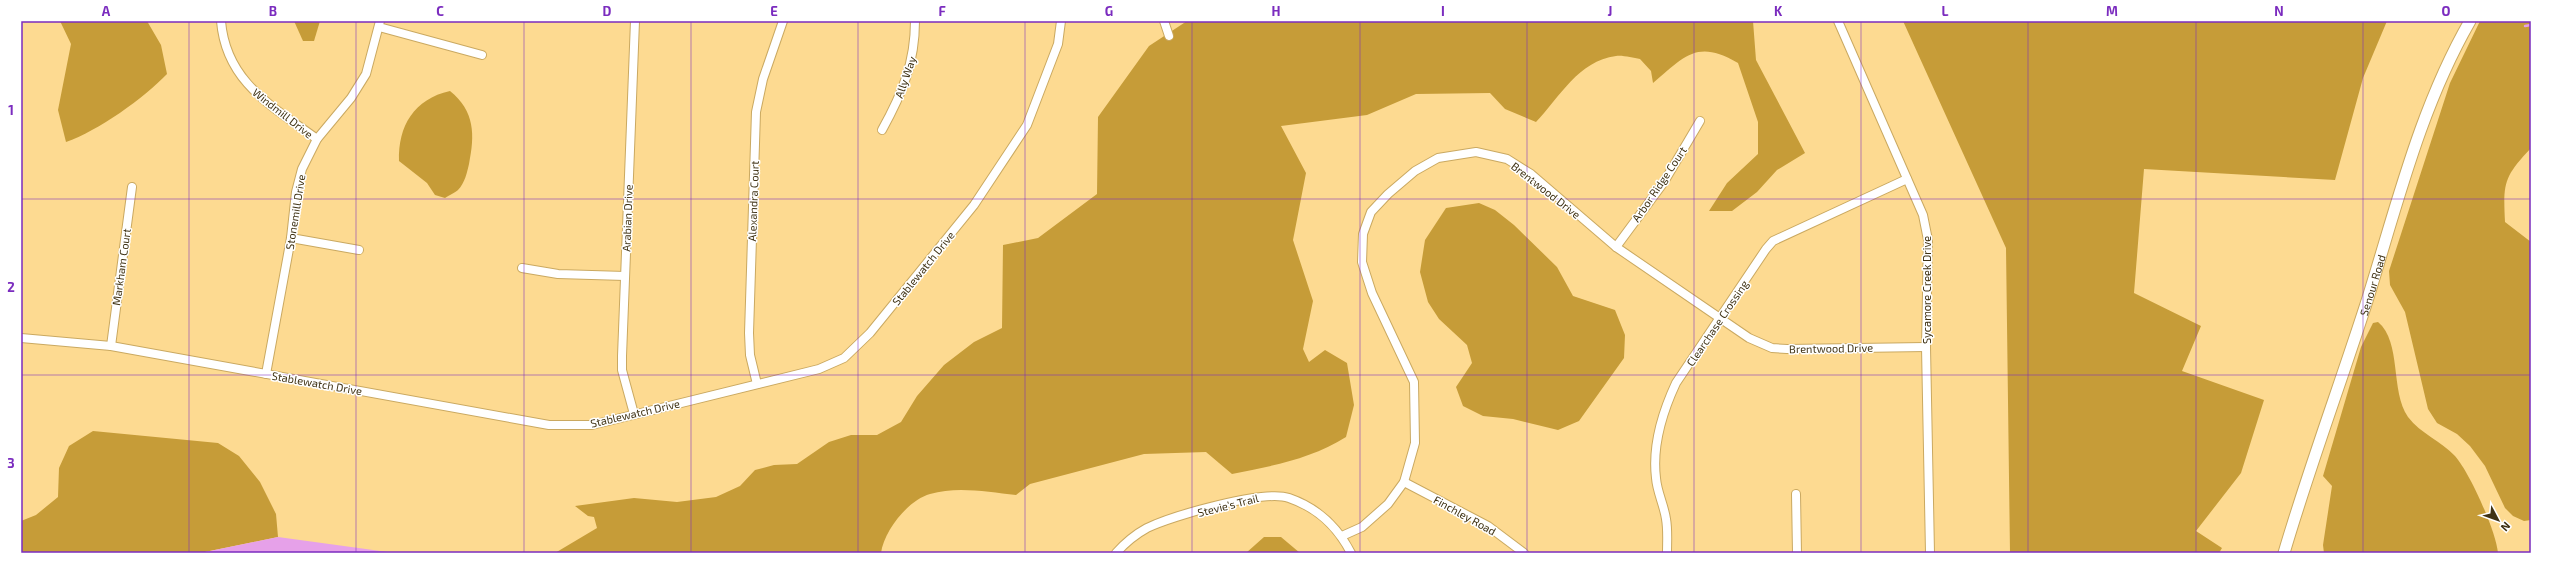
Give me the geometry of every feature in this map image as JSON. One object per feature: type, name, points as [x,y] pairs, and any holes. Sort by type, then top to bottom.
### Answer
[{"type":"street","name":"Windmill Drive","points":[[221,21],[227,52],[245,82],[264,100],[317,139]]},
{"type":"street","name":"Arabian Drive","points":[[634,414],[622,370],[635,21]]},
{"type":"street","name":"Alexandra Court","points":[[757,384],[750,355],[749,333],[756,112],[763,79],[783,21]]},
{"type":"street","name":"Ally Way","points":[[882,130],[907,80],[915,44],[915,21]]},
{"type":"street","name":"Stablewatch Drive","points":[[21,338],[111,346],[549,426],[592,425],[819,369],[844,358],[870,333],[974,205],[1027,125],[1058,44],[1061,21]]},
{"type":"street","points":[[1164,21],[1169,36]]},
{"type":"street","name":"Sycamore Creek Drive","points":[[1838,21],[1923,214],[1928,240],[1926,347],[1930,553]]},
{"type":"street","name":"Senour Road","points":[[2284,553],[2304,485],[2341,384],[2408,162],[2444,70],[2470,21]]},
{"type":"street","name":"Stonemill Drive","points":[[266,374],[291,238],[296,192],[302,169],[317,139],[350,98],[366,74],[380,24]]},
{"type":"street","points":[[380,24],[482,55]]},
{"type":"street","name":"Arbor Ridge Court","points":[[1616,247],[1664,182],[1700,121]]},
{"type":"street","name":"Brentwood Drive","points":[[1342,536],[1362,527],[1388,504],[1404,482],[1415,443],[1414,382],[1372,293],[1362,262],[1363,234],[1372,212],[1388,194],[1415,171],[1438,158],[1476,152],[1507,159],[1531,174],[1616,247],[1749,338],[1772,348],[1926,347]]},
{"type":"street","name":"Clearchase Crossing","points":[[1667,553],[1667,520],[1656,479],[1656,442],[1665,406],[1676,383],[1766,249],[1773,242],[1907,179]]},
{"type":"street","name":"Markham Court","points":[[111,346],[132,187]]},
{"type":"street","points":[[291,238],[360,250]]},
{"type":"street","points":[[522,268],[558,274],[625,276]]},
{"type":"street","name":"Finchley Road","points":[[1404,482],[1488,526],[1524,553]]},
{"type":"street","points":[[1796,494],[1797,553]]},
{"type":"street","name":"Stevie’s Trail","points":[[1116,553],[1138,534],[1158,523],[1249,498],[1271,495],[1289,498],[1318,511],[1342,536],[1351,553]]},
{"type":"shaded area","points":[[60,21],[147,21],[161,45],[167,74],[146,93],[120,113],[79,137],[66,142],[58,110],[71,44]]},
{"type":"shaded area","points":[[294,21],[320,21],[314,41],[303,41]]},
{"type":"shaded area","points":[[1187,21],[1753,21],[1756,60],[1805,153],[1777,170],[1757,192],[1732,211],[1709,211],[1727,183],[1758,154],[1758,122],[1738,63],[1712,52],[1692,54],[1683,58],[1653,83],[1651,71],[1640,59],[1616,56],[1603,59],[1580,72],[1536,122],[1505,109],[1490,93],[1416,94],[1367,115],[1281,126],[1306,173],[1293,240],[1313,301],[1303,349],[1309,362],[1325,350],[1347,363],[1354,405],[1346,437],[1333,445],[1291,461],[1232,474],[1206,452],[1144,454],[1030,484],[1016,495],[962,490],[951,490],[930,494],[913,503],[898,518],[887,535],[881,553],[555,553],[597,528],[594,517],[588,516],[575,506],[634,498],[677,502],[716,497],[740,486],[755,470],[774,465],[797,464],[829,442],[851,435],[877,435],[901,422],[917,396],[944,365],[974,342],[1002,328],[1003,245],[1038,238],[1097,194],[1098,117],[1149,46]]},
{"type":"shaded area","points":[[1903,21],[2387,21],[2363,78],[2335,180],[2144,169],[2134,293],[2201,326],[2182,371],[2264,400],[2241,473],[2196,531],[2222,548],[2219,553],[2010,553],[2006,248]]},
{"type":"shaded area","points":[[2480,21],[2531,21],[2531,148],[2510,174],[2505,189],[2504,198],[2505,222],[2531,242],[2531,520],[2524,521],[2513,516],[2505,508],[2485,466],[2470,446],[2457,434],[2437,423],[2428,409],[2405,312],[2390,285],[2389,271],[2450,83]]},
{"type":"shaded area","points":[[450,91],[458,99],[469,115],[472,143],[469,164],[464,181],[458,190],[445,198],[435,195],[427,183],[399,161],[399,148],[401,136],[405,126],[418,107],[437,95]]},
{"type":"shaded area","points":[[1479,203],[1495,210],[1514,225],[1557,267],[1573,296],[1615,310],[1625,335],[1624,358],[1579,421],[1558,430],[1513,419],[1483,416],[1463,406],[1456,387],[1472,363],[1467,345],[1439,319],[1428,302],[1420,272],[1425,240],[1446,208]]},
{"type":"shaded area","points":[[2378,322],[2385,331],[2390,342],[2399,394],[2408,417],[2419,428],[2444,446],[2461,464],[2475,488],[2493,531],[2498,553],[2324,553],[2323,545],[2332,486],[2323,476],[2361,347],[2373,323]]},
{"type":"shaded area","points":[[93,431],[218,443],[239,456],[260,482],[276,514],[278,537],[200,553],[21,553],[21,521],[36,515],[58,497],[59,468],[69,446]]},
{"type":"shaded area","points":[[278,537],[395,553],[200,553]]},
{"type":"shaded area","points":[[1264,537],[1281,537],[1300,553],[1246,553]]},
{"type":"waterway","points":[[2525,26],[2531,25]]}]
